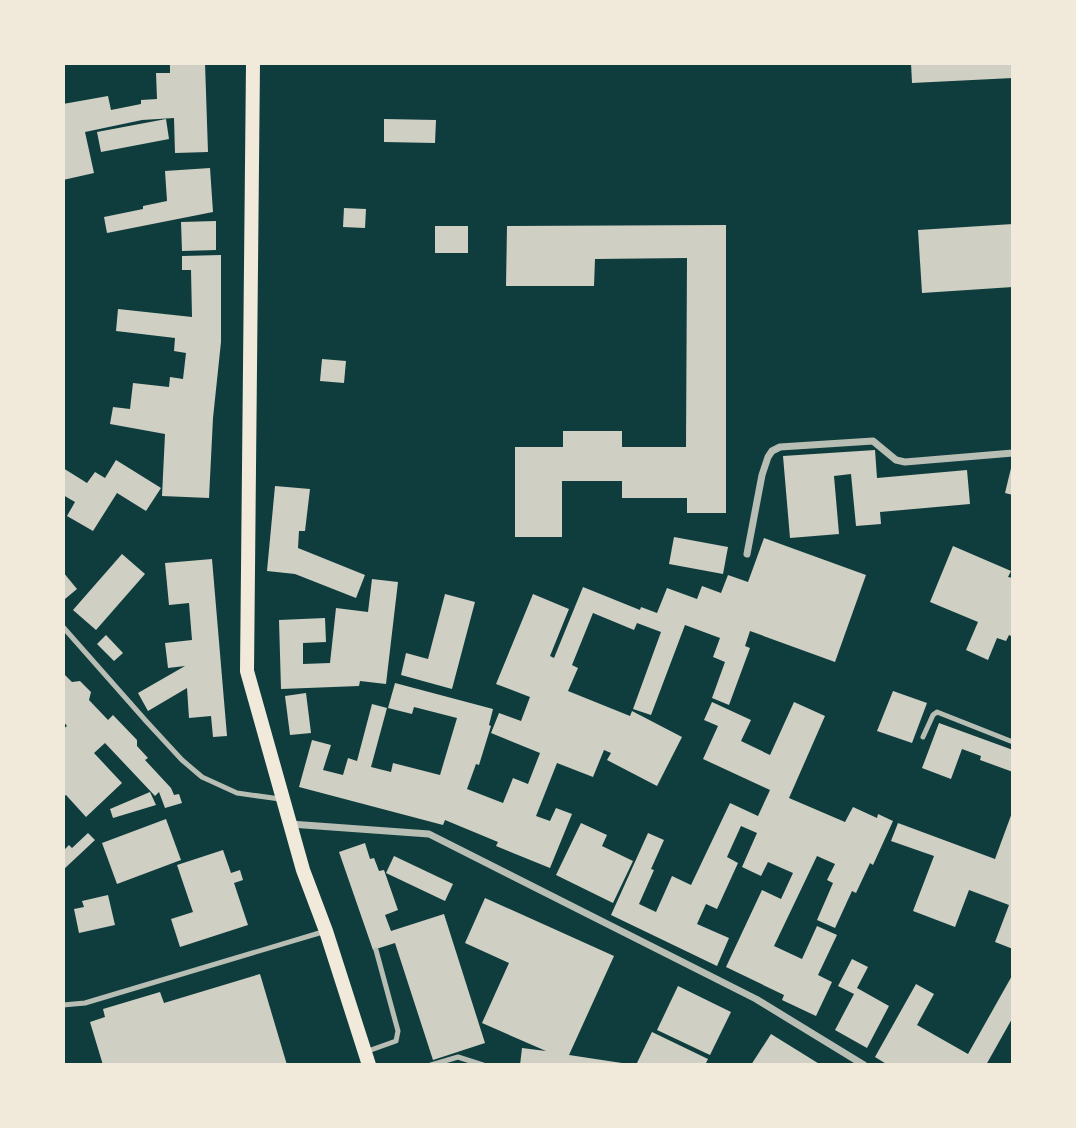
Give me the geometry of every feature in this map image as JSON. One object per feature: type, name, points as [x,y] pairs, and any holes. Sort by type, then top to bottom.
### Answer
[{"type":"main road","points":[[253,63],[247,671],[303,870],[326,931],[367,1059]]},
{"type":"street","points":[[747,554],[762,474],[768,457],[780,447],[873,441],[896,460],[905,462],[1013,453]]},
{"type":"street","points":[[290,824],[429,834],[757,999],[864,1065]]},
{"type":"lane","points":[[63,627],[182,760],[202,777],[237,793],[283,799]]},
{"type":"lane","points":[[923,737],[937,712],[1013,742]]},
{"type":"lane","points":[[63,1005],[85,1003],[326,931]]},
{"type":"lane","points":[[367,1059],[396,1041],[398,1031],[376,950]]},
{"type":"lane","points":[[431,1065],[458,1057],[483,1065]]},
{"type":"building","points":[[170,63],[205,63],[208,152],[175,153],[174,118],[142,120],[85,132],[94,173],[63,180],[63,104],[108,96],[111,110],[141,104],[141,100],[157,99],[156,73],[170,73]]},
{"type":"building","points":[[911,63],[1013,63],[1013,78],[912,83]]},
{"type":"building","points":[[166,119],[169,139],[101,152],[97,132]]},
{"type":"building","points":[[384,119],[436,120],[435,143],[384,142]]},
{"type":"building","points":[[210,168],[213,212],[107,233],[104,217],[167,201],[165,171]]},
{"type":"building","points":[[344,208],[366,209],[365,228],[343,227]]},
{"type":"building","points":[[216,221],[216,250],[182,251],[181,222]]},
{"type":"building","points":[[1013,224],[1013,287],[922,293],[918,230]]},
{"type":"building","points":[[726,225],[726,513],[687,513],[687,498],[622,498],[622,481],[562,481],[562,537],[515,537],[515,447],[563,447],[563,431],[622,431],[622,447],[686,447],[687,258],[595,259],[594,286],[506,286],[507,226]]},
{"type":"building","points":[[435,226],[468,226],[468,253],[435,253]]},
{"type":"building","points":[[221,255],[221,342],[213,418],[209,498],[162,496],[165,434],[110,424],[113,407],[130,409],[133,383],[169,387],[170,377],[183,379],[186,353],[174,351],[175,338],[116,331],[118,309],[192,317],[191,270],[182,270],[182,256]]},
{"type":"building","points":[[322,359],[346,361],[344,383],[320,381]]},
{"type":"building","points":[[875,450],[877,478],[967,470],[970,504],[880,512],[881,524],[856,526],[851,474],[834,476],[839,534],[790,538],[783,456]]},
{"type":"building","points":[[116,460],[161,488],[146,511],[117,493],[93,531],[67,516],[75,502],[63,495],[63,468],[87,483],[95,472],[105,478]]},
{"type":"building","points":[[1013,465],[1013,495],[1005,493]]},
{"type":"building","points":[[275,486],[310,489],[305,531],[299,531],[298,548],[365,575],[356,598],[295,574],[267,571]]},
{"type":"building","points":[[674,537],[728,547],[723,574],[669,564]]},
{"type":"building","points":[[764,538],[866,575],[835,662],[750,631],[745,646],[750,648],[729,705],[712,698],[725,662],[713,657],[720,638],[685,625],[651,715],[633,709],[661,632],[637,623],[634,630],[593,613],[572,665],[578,668],[568,691],[630,716],[632,711],[682,737],[657,786],[607,760],[611,753],[604,750],[593,777],[557,763],[536,816],[550,821],[556,808],[572,814],[550,868],[496,846],[498,842],[445,820],[443,825],[299,787],[312,740],[331,745],[323,770],[343,775],[348,758],[357,761],[372,704],[387,708],[371,767],[391,772],[393,763],[440,775],[457,718],[414,707],[412,714],[388,708],[395,683],[493,709],[489,725],[491,726],[479,765],[476,764],[467,789],[503,803],[513,778],[528,784],[540,753],[491,733],[499,713],[521,721],[530,697],[496,684],[533,594],[569,609],[550,656],[554,658],[583,587],[640,610],[641,607],[657,613],[667,588],[697,599],[702,586],[721,593],[728,575],[748,582]]},
{"type":"building","points":[[953,546],[1011,571],[1008,577],[1013,578],[1013,637],[1009,635],[1006,641],[997,638],[988,660],[966,650],[978,622],[930,602]]},
{"type":"building","points":[[122,554],[145,574],[96,630],[73,610]]},
{"type":"building","points":[[212,559],[227,736],[213,737],[211,716],[189,718],[187,688],[148,711],[138,693],[185,666],[168,668],[165,643],[192,640],[189,603],[169,605],[165,563]]},
{"type":"building","points":[[63,572],[77,589],[65,599],[63,597]]},
{"type":"building","points":[[372,579],[398,582],[386,684],[360,681],[359,686],[281,689],[279,620],[325,618],[326,642],[303,643],[303,664],[330,663],[336,608],[368,612]]},
{"type":"building","points":[[445,594],[475,602],[452,689],[401,675],[406,653],[428,659]]},
{"type":"building","points":[[106,635],[123,653],[114,661],[97,644]]},
{"type":"building","points":[[63,673],[72,682],[80,681],[91,692],[89,700],[108,720],[113,715],[137,740],[137,746],[148,758],[145,760],[171,788],[174,795],[179,794],[182,803],[165,808],[159,792],[155,796],[105,743],[94,753],[122,783],[86,817],[66,795],[63,797],[63,729],[67,726],[63,721]]},
{"type":"building","points":[[893,691],[927,703],[912,743],[877,731]]},
{"type":"building","points":[[306,693],[311,733],[290,735],[285,696]]},
{"type":"building","points":[[712,702],[751,720],[741,741],[770,755],[794,702],[825,716],[789,798],[845,822],[853,807],[877,818],[878,814],[893,821],[873,865],[870,863],[856,893],[852,891],[835,928],[817,920],[833,883],[827,880],[835,864],[817,856],[774,946],[802,959],[817,926],[837,935],[818,975],[832,982],[816,1016],[782,1000],[784,995],[726,967],[762,890],[781,899],[793,873],[768,862],[761,876],[742,867],[757,833],[741,826],[727,857],[738,863],[717,909],[706,904],[697,924],[729,938],[717,966],[611,915],[648,833],[664,840],[639,904],[656,912],[672,876],[691,885],[730,803],[758,816],[770,790],[703,759],[718,726],[704,720]]},
{"type":"building","points":[[939,723],[1013,750],[1013,772],[980,760],[981,756],[962,749],[951,779],[922,768]]},
{"type":"building","points":[[150,792],[156,805],[113,818],[110,809]]},
{"type":"building","points":[[1013,810],[1013,949],[995,942],[1009,905],[969,890],[955,927],[913,911],[934,856],[891,841],[898,823],[995,859]]},
{"type":"building","points":[[166,819],[181,860],[117,884],[102,843]]},
{"type":"building","points":[[581,823],[607,835],[602,846],[633,861],[613,903],[556,875]]},
{"type":"building","points":[[88,833],[95,840],[63,870],[63,851],[69,845],[72,848]]},
{"type":"building","points":[[365,843],[370,859],[374,858],[379,871],[384,870],[398,910],[385,915],[391,931],[444,914],[485,1043],[433,1060],[395,943],[373,950],[339,852]]},
{"type":"building","points":[[223,850],[231,873],[240,870],[243,880],[234,883],[248,925],[180,947],[171,919],[193,912],[177,865]]},
{"type":"building","points":[[394,856],[453,884],[445,901],[386,873]]},
{"type":"building","points":[[108,895],[115,925],[79,933],[74,909],[84,907],[82,901]]},
{"type":"building","points":[[485,898],[614,956],[569,1055],[635,1065],[520,1065],[522,1048],[546,1051],[482,1023],[509,963],[465,943]]},
{"type":"building","points":[[852,959],[868,967],[857,988],[889,1006],[867,1048],[835,1030],[854,994],[838,986]]},
{"type":"building","points":[[260,974],[287,1065],[103,1065],[90,1022],[105,1017],[103,1009],[160,992],[164,1003]]},
{"type":"building","points":[[1013,974],[1013,1017],[986,1065],[888,1065],[875,1057],[916,984],[934,994],[917,1025],[968,1054]]},
{"type":"building","points":[[678,986],[731,1012],[710,1055],[657,1030]]},
{"type":"building","points":[[652,1032],[708,1059],[705,1065],[636,1065]]},
{"type":"building","points":[[771,1034],[821,1065],[751,1065]]}]
